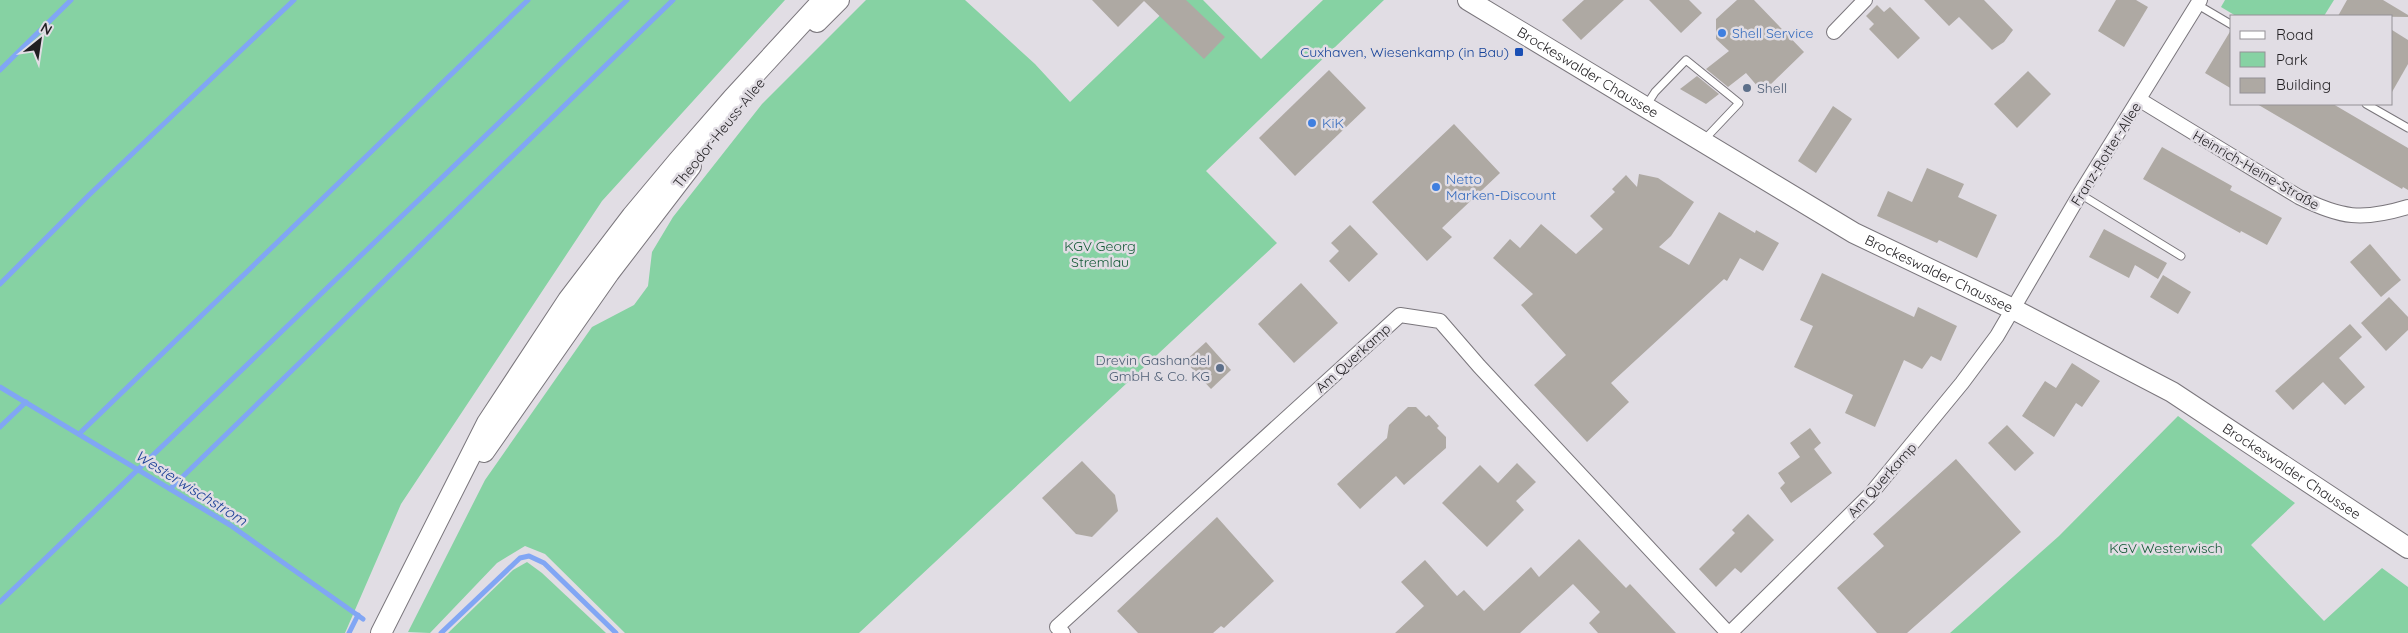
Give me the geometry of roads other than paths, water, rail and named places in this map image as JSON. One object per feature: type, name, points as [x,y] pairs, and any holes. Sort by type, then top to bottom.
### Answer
[{"type":"street","name":"Theodor-Heuss-Allee","points":[[381,633],[450,498],[495,437],[638,209],[726,106],[823,0]]},
{"type":"street","name":"Theodor-Heuss-Allee","points":[[602,268],[752,90],[839,0]]},
{"type":"street","name":"Brockeswalder Chaussee","points":[[1468,0],[1854,233],[2013,309],[2172,392],[2408,548]]},
{"type":"street","points":[[1834,32],[1865,0]]},
{"type":"street","name":"Franz-Rotter-Allee","points":[[2013,309],[2080,194],[2199,2]]},
{"type":"street","name":"Heinrich-Heine-Straße","points":[[2140,100],[2298,197],[2325,210],[2356,217],[2384,214],[2408,207]]},
{"type":"street","name":"Am Querkamp","points":[[1063,633],[1057,627],[1400,315],[1440,321],[1479,366],[1729,633],[1869,496],[1962,383],[1997,336],[2013,309]]},
{"type":"lane","points":[[2199,2],[2230,24]]},
{"type":"lane","points":[[1646,107],[1655,92],[1686,60],[1739,103],[1703,142]]},
{"type":"lane","points":[[2368,105],[2408,128]]},
{"type":"lane","points":[[2080,194],[2181,256]]},
{"type":"waterway","points":[[0,70],[71,0]]},
{"type":"waterway","points":[[0,284],[89,195],[294,0]]},
{"type":"waterway","points":[[79,434],[528,0]]},
{"type":"waterway","points":[[0,602],[627,0]]},
{"type":"waterway","points":[[170,489],[673,0]]},
{"type":"waterway","name":"Westerwischstrom","points":[[0,387],[230,525],[363,619]]},
{"type":"waterway","points":[[0,427],[26,402]]},
{"type":"waterway","name":"Westerwischstrom","points":[[441,633],[520,558],[529,556],[544,563],[616,633]]},
{"type":"waterway","points":[[349,633],[358,615]]},
{"type":"place","name":"Shell Service","points":[[1722,33]]},
{"type":"place","name":"Cuxhaven, Wiesenkamp (in Bau)","points":[[1519,52]]},
{"type":"place","name":"Shell","points":[[1747,88]]},
{"type":"place","name":"KiK","points":[[1312,123]]},
{"type":"place","name":"Netto Marken-Discount","points":[[1436,187]]},
{"type":"place","name":"Drevin Gashandel GmbH & Co. KG","points":[[1220,368]]},
{"type":"park label","name":"KGV Georg Stremlau","points":[[1100,254]]},
{"type":"park label","name":"KGV Westerwisch","points":[[2166,548]]}]
